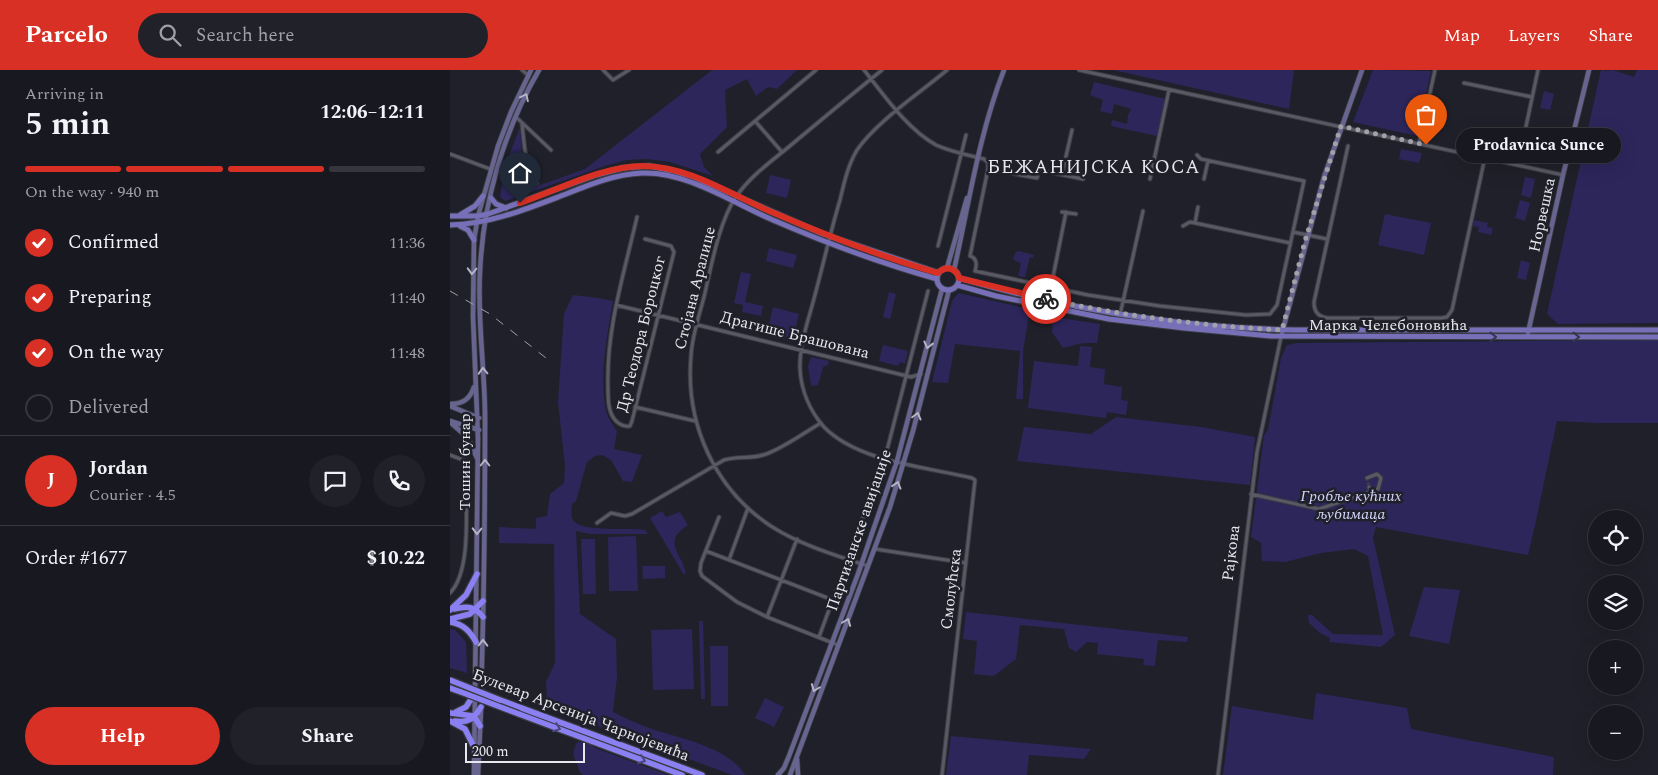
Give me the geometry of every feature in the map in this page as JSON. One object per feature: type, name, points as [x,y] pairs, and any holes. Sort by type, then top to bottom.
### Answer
[{"type":"highway","points":[[450,610],[466,595],[477,574]]},
{"type":"highway","points":[[450,621],[469,614],[483,601]]},
{"type":"highway","points":[[450,610],[468,607],[476,609],[483,617]]},
{"type":"highway","points":[[450,621],[464,627],[476,642]]},
{"type":"highway","name":"Булевар Арсенија Чарнојевића","points":[[450,680],[702,775]]},
{"type":"highway","name":"Булевар Арсенија Чарнојевића","points":[[450,688],[682,775]]},
{"type":"highway","points":[[451,713],[465,708],[475,693]]},
{"type":"highway","points":[[450,721],[465,721],[476,717],[481,707]]},
{"type":"highway","points":[[451,713],[468,714],[476,717],[480,726]]},
{"type":"highway","points":[[450,721],[464,729],[475,749]]},
{"type":"main road","name":"Тошин бунар","points":[[478,775],[483,617],[485,432],[480,273],[486,221],[501,158],[516,117],[538,70]]},
{"type":"main road","points":[[947,268],[954,270],[959,278],[957,285],[949,290],[942,289],[938,285],[938,276],[947,268],[972,185],[993,102],[1004,70]]},
{"type":"main road","points":[[1281,337],[1307,235],[1341,126],[1362,70]]},
{"type":"main road","name":"Норвешка","points":[[1528,337],[1589,70]]},
{"type":"main road","name":"Тошин бунар","points":[[474,775],[478,430],[472,281],[474,240],[490,169],[504,129],[530,72]]},
{"type":"main road","points":[[450,216],[488,214],[596,175],[623,168],[637,166],[661,168],[679,172],[828,243],[880,262],[938,276]]},
{"type":"main road","points":[[450,225],[477,223],[518,212],[607,179],[637,173],[655,173],[674,177],[735,199],[938,276]]},
{"type":"main road","points":[[954,270],[972,185]]},
{"type":"main road","points":[[457,216],[471,209],[483,196]]},
{"type":"main road","points":[[491,198],[496,204],[506,208]]},
{"type":"main road","points":[[457,225],[468,230],[474,240]]},
{"type":"main road","name":"Марка Челебоновића","points":[[959,278],[1027,295],[1120,313],[1188,322],[1282,330],[1658,330]]},
{"type":"main road","name":"Марка Челебоновића","points":[[957,285],[1036,304],[1119,320],[1281,337],[1658,337]]},
{"type":"main road","name":"Партизанске авијације","points":[[779,774],[786,764],[862,564],[897,461],[942,289]]},
{"type":"main road","name":"Партизанске авијације","points":[[779,774],[784,772],[790,775],[875,549],[904,463],[949,290]]},
{"type":"main road","points":[[450,405],[467,400],[476,384]]},
{"type":"main road","points":[[450,405],[485,420]]},
{"type":"main road","points":[[450,421],[485,432]]},
{"type":"main road","points":[[450,421],[468,438],[478,461]]},
{"type":"main road","points":[[797,754],[798,775]]},
{"type":"street","points":[[522,70],[530,72]]},
{"type":"street","points":[[603,70],[613,80],[629,70]]},
{"type":"street","points":[[718,152],[816,70]]},
{"type":"street","points":[[864,70],[915,130],[928,140],[946,149],[986,161],[988,168],[970,256],[976,262],[975,271],[1123,301],[1246,315],[1267,315],[1273,312],[1277,305],[1304,181],[1208,161],[1198,158],[1197,155]]},
{"type":"street","points":[[735,199],[756,175],[782,152],[882,70]]},
{"type":"street","points":[[904,463],[885,458],[845,442],[835,436],[821,423],[812,410],[803,388],[800,369],[802,350],[828,243],[854,156],[870,134],[947,70]]},
{"type":"street","points":[[1079,70],[1564,175]]},
{"type":"street","points":[[1419,143],[1435,70]]},
{"type":"street","points":[[1518,164],[1538,70]]},
{"type":"street","points":[[1464,83],[1532,98]]},
{"type":"street","points":[[1150,179],[1169,90]]},
{"type":"street","points":[[516,117],[551,150]]},
{"type":"street","points":[[756,121],[782,152]]},
{"type":"street","points":[[522,124],[529,168],[532,177],[537,183]]},
{"type":"street","points":[[1062,174],[1072,130]]},
{"type":"street","points":[[938,246],[966,135]]},
{"type":"street","points":[[1348,146],[1314,302],[1315,312],[1327,318],[1447,317],[1452,310],[1485,158]]},
{"type":"street","points":[[450,154],[490,169]]},
{"type":"street","points":[[1204,179],[1208,161]]},
{"type":"street","points":[[988,168],[1037,178],[1039,170],[1083,179]]},
{"type":"street","name":"Стојана Аралице","points":[[735,199],[724,223],[691,352],[691,398],[695,421],[704,446],[729,487],[748,508],[775,529],[868,566]]},
{"type":"street","points":[[1195,223],[1198,207]]},
{"type":"street","points":[[1119,320],[1143,211]]},
{"type":"street","points":[[1051,287],[1064,212],[1076,214]]},
{"type":"street","points":[[616,305],[637,217]]},
{"type":"street","points":[[1183,226],[1190,222],[1290,243]]},
{"type":"street","points":[[1293,232],[1327,239]]},
{"type":"street","name":"Др Теодора Бороцког","points":[[616,305],[607,362],[609,402],[613,418],[622,426],[630,426],[674,251],[671,246],[645,239]]},
{"type":"street","points":[[819,638],[885,458],[928,291]]},
{"type":"street","name":"Драгише Брашована","points":[[616,305],[911,377]]},
{"type":"street","name":"Рајкова","points":[[1218,775],[1251,494],[1260,434],[1281,337]]},
{"type":"street","points":[[918,386],[911,377],[921,373]]},
{"type":"street","points":[[635,407],[695,421]]},
{"type":"street","points":[[597,523],[610,513],[625,516],[632,514],[714,465],[730,458],[756,457],[766,454],[821,423]]},
{"type":"street","points":[[450,455],[463,460],[466,468],[464,563],[454,588],[450,593]]},
{"type":"street","name":"Смолућска","points":[[904,463],[962,475],[975,480],[942,775]]},
{"type":"street","points":[[1251,494],[1320,509],[1379,488],[1382,478],[1377,474],[1368,478]]},
{"type":"street","points":[[1369,487],[1370,492]]},
{"type":"street","points":[[729,560],[748,508]]},
{"type":"street","points":[[719,517],[700,570],[702,576],[737,602],[767,617],[838,645]]},
{"type":"street","points":[[767,617],[797,539]]},
{"type":"street","points":[[875,549],[966,563]]},
{"type":"street","points":[[706,551],[833,600]]},
{"type":"green space","points":[[712,70],[797,70],[777,89],[768,87],[756,96],[747,79],[725,90],[727,127],[700,154],[704,167],[713,176],[670,162],[647,159],[627,160],[505,201],[500,197],[505,166],[520,127],[522,156],[515,157],[509,165],[523,166],[526,178],[531,185],[536,186],[585,169]]},
{"type":"green space","points":[[1113,70],[1294,70],[1289,109]]},
{"type":"green space","points":[[1373,70],[1431,71],[1417,136],[1353,122]]},
{"type":"green space","points":[[1601,70],[1613,70],[1634,77],[1637,70],[1658,70],[1658,323],[1558,324],[1547,314]]},
{"type":"green space","points":[[1094,82],[1165,99],[1157,136],[1111,126],[1112,120],[1127,124],[1131,109],[1114,104],[1112,114],[1100,111],[1103,100],[1090,95]]},
{"type":"green space","points":[[1544,91],[1554,94],[1550,110],[1540,108]]},
{"type":"green space","points":[[1401,149],[1422,153],[1419,163],[1399,159]]},
{"type":"green space","points":[[770,175],[791,180],[787,198],[766,193]]},
{"type":"green space","points":[[1525,177],[1535,179],[1531,198],[1521,195]]},
{"type":"green space","points":[[1520,200],[1530,203],[1525,221],[1515,218]]},
{"type":"green space","points":[[1385,214],[1431,223],[1424,255],[1378,245]]},
{"type":"green space","points":[[1474,220],[1488,223],[1487,227],[1493,228],[1491,235],[1478,232],[1479,227],[1473,226]]},
{"type":"green space","points":[[769,248],[797,255],[793,268],[766,261]]},
{"type":"green space","points":[[1016,252],[1034,255],[1033,258],[1030,257],[1025,277],[1018,276],[1021,263],[1013,258]]},
{"type":"green space","points":[[1521,260],[1530,263],[1526,280],[1517,278]]},
{"type":"green space","points":[[741,272],[751,274],[745,302],[763,306],[761,316],[742,312],[743,305],[734,303]]},
{"type":"green space","points":[[889,292],[896,294],[890,319],[883,317]]},
{"type":"green space","points":[[958,293],[1030,309],[1023,351],[1023,399],[1016,399],[1020,351],[955,344],[948,383],[932,382],[952,301]]},
{"type":"green space","points":[[573,295],[613,301],[606,342],[603,384],[606,411],[617,431],[614,449],[642,455],[632,482],[623,481],[611,460],[602,455],[595,456],[587,462],[576,501],[572,504],[572,518],[578,524],[596,528],[645,530],[648,534],[590,534],[576,531],[580,614],[616,639],[617,677],[613,712],[649,728],[715,750],[737,765],[745,775],[732,775],[665,750],[655,749],[547,705],[546,682],[555,663],[554,544],[499,543],[499,527],[536,529],[536,518],[547,516],[550,494],[564,483],[565,466],[558,402],[564,314]]},
{"type":"green space","points":[[773,307],[799,314],[793,339],[767,333]]},
{"type":"green space","points":[[1053,317],[1100,324],[1097,343],[1083,343],[1063,348],[1052,332]]},
{"type":"green space","name":"Гробље кућних љубимаца","points":[[1658,340],[1658,423],[1557,421],[1528,555],[1376,527],[1373,538],[1395,635],[1381,647],[1329,642],[1330,638],[1320,633],[1309,623],[1308,615],[1312,615],[1333,634],[1383,635],[1368,556],[1354,549],[1321,553],[1285,562],[1262,561],[1261,543],[1251,537],[1264,435],[1268,430],[1281,358],[1287,345],[1296,343]]},
{"type":"green space","points":[[883,345],[908,351],[905,364],[900,362],[898,366],[879,361]]},
{"type":"green space","points":[[1080,346],[1092,347],[1090,367],[1105,369],[1104,384],[1122,387],[1121,400],[1128,401],[1126,415],[1107,412],[1106,418],[1028,408],[1034,361],[1078,366]]},
{"type":"green space","points":[[811,357],[829,361],[828,365],[823,367],[818,385],[811,386],[808,366]]},
{"type":"green space","points":[[1116,417],[1201,427],[1255,437],[1250,485],[1017,461],[1024,427],[1091,434]]},
{"type":"green space","points":[[662,511],[666,517],[680,512],[688,525],[678,533],[675,541],[676,549],[686,572],[684,575],[650,518]]},
{"type":"green space","points":[[636,536],[638,591],[609,591],[608,537]]},
{"type":"green space","points":[[581,539],[595,539],[596,594],[583,594]]},
{"type":"green space","points":[[642,566],[665,566],[665,578],[643,579]]},
{"type":"green space","points":[[1424,587],[1460,590],[1449,644],[1409,636]]},
{"type":"green space","points":[[966,612],[1188,637],[1187,642],[1158,640],[1155,666],[1143,665],[1144,659],[1097,654],[1098,643],[1087,642],[1076,652],[1069,648],[1064,629],[1020,625],[1016,659],[994,676],[974,674],[977,641],[963,639]]},
{"type":"green space","points":[[699,621],[703,621],[705,699],[701,699]]},
{"type":"green space","points":[[450,629],[455,630],[466,642],[467,673],[450,668]]},
{"type":"green space","points":[[692,629],[694,689],[653,690],[651,630]]},
{"type":"green space","points":[[710,646],[728,646],[728,706],[711,706]]},
{"type":"green space","points":[[1316,693],[1407,708],[1411,729],[1554,757],[1553,775],[1223,775],[1232,706],[1313,720]]},
{"type":"green space","points":[[765,698],[784,707],[774,727],[755,718]]},
{"type":"green space","points":[[951,736],[1091,749],[1084,759],[1029,755],[1027,775],[946,775]]},
{"type":"green space","points":[[577,742],[588,742],[595,748],[668,775],[583,775],[579,771],[574,755]]},
{"type":"tunnel","points":[[1367,478],[1369,487]]},
{"type":"railway","points":[[450,291],[490,314],[546,358]]},
{"type":"way so far","points":[[1046,299],[1132,315],[1282,330],[1305,241],[1341,126],[1426,145]]},
{"type":"place","name":"Prodavnica Sunce","points":[[1426,145]]},
{"type":"district","name":"БЕЖАНИЈСКА КОСА","points":[[1094,167]]},
{"type":"route","points":[[520,203],[590,177],[616,170],[642,166],[661,168],[692,176],[822,234],[854,245],[938,273],[947,268],[954,270],[959,278],[1046,299]]}]
